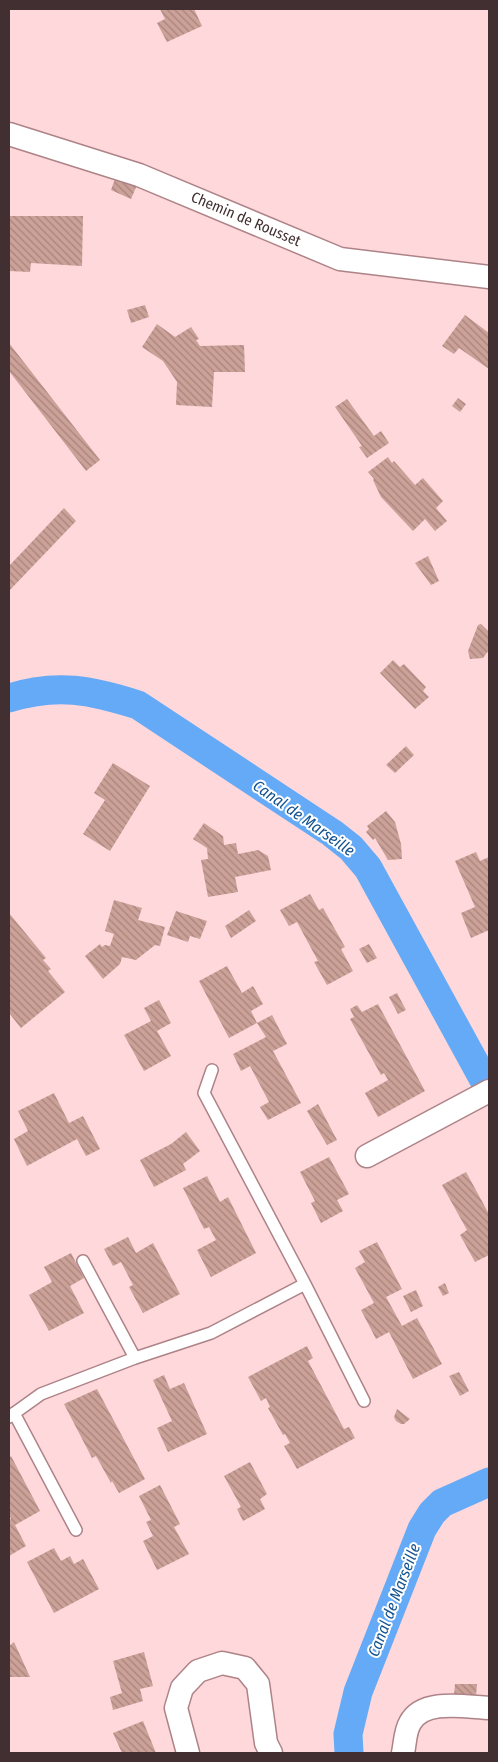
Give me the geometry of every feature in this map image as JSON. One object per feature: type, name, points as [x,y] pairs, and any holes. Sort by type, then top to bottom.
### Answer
[{"type":"street","name":"Chemin de Rousset","points":[[9,134],[139,175],[340,259],[489,277]]},
{"type":"street","points":[[367,1156],[489,1091]]},
{"type":"street","points":[[188,1753],[176,1708],[182,1688],[198,1671],[222,1663],[244,1668],[258,1684],[266,1743],[271,1753]]},
{"type":"street","points":[[403,1753],[410,1723],[422,1711],[438,1705],[489,1708]]},
{"type":"lane","points":[[212,1070],[204,1093],[305,1284],[364,1401]]},
{"type":"lane","points":[[83,1261],[135,1358]]},
{"type":"lane","points":[[76,1530],[11,1415],[41,1394],[135,1358],[211,1333],[305,1284]]},
{"type":"building","points":[[160,9],[194,9],[202,26],[167,42],[157,23],[165,19]]},
{"type":"building","points":[[116,176],[137,185],[131,199],[111,190]]},
{"type":"building","points":[[10,216],[83,216],[82,266],[31,263],[30,272],[9,271]]},
{"type":"building","points":[[145,305],[149,317],[131,323],[127,310]]},
{"type":"building","points":[[465,315],[489,333],[489,369],[459,348],[454,354],[442,346]]},
{"type":"building","points":[[157,324],[175,337],[191,327],[199,339],[196,340],[200,346],[244,345],[245,372],[214,372],[212,407],[176,405],[177,382],[163,361],[142,347]]},
{"type":"building","points":[[9,343],[100,460],[86,471],[9,371]]},
{"type":"building","points":[[458,398],[466,404],[460,412],[452,406]]},
{"type":"building","points":[[347,399],[374,436],[381,431],[389,443],[367,458],[359,447],[362,446],[335,407]]},
{"type":"building","points":[[388,457],[392,463],[394,461],[415,485],[423,478],[443,501],[436,508],[447,521],[435,531],[425,519],[413,531],[381,497],[374,479],[368,472]]},
{"type":"building","points":[[64,508],[76,521],[9,591],[9,566]]},
{"type":"building","points":[[428,556],[439,581],[431,585],[415,563]]},
{"type":"building","points":[[481,624],[489,632],[489,650],[483,658],[470,659],[468,651],[478,625]]},
{"type":"building","points":[[393,660],[400,667],[404,664],[426,687],[423,691],[429,697],[415,709],[380,673]]},
{"type":"building","points":[[406,746],[414,755],[395,773],[386,765]]},
{"type":"building","points":[[113,763],[150,786],[110,851],[83,834],[105,800],[94,793]]},
{"type":"building","points":[[386,811],[395,822],[401,844],[402,859],[388,860],[375,838],[373,840],[366,832],[369,829],[367,826]]},
{"type":"building","points":[[204,823],[223,836],[224,845],[236,843],[238,854],[258,850],[268,856],[271,870],[235,877],[238,892],[208,897],[201,860],[208,859],[207,848],[193,839]]},
{"type":"building","points":[[476,852],[480,861],[489,857],[489,930],[471,938],[461,913],[475,907],[455,861]]},
{"type":"building","points":[[310,894],[319,910],[323,908],[345,947],[341,949],[353,971],[327,985],[314,962],[318,961],[297,922],[289,926],[280,910]]},
{"type":"building","points":[[114,900],[142,908],[138,920],[165,927],[160,946],[155,945],[136,960],[122,957],[120,964],[103,979],[85,956],[100,944],[102,947],[105,945],[110,946],[114,934],[105,931]]},
{"type":"building","points":[[249,910],[256,921],[231,938],[225,926]]},
{"type":"building","points":[[176,911],[207,921],[200,939],[190,936],[188,942],[167,935]]},
{"type":"building","points":[[9,913],[46,958],[43,960],[51,969],[48,971],[65,992],[21,1028],[9,1013]]},
{"type":"building","points":[[369,944],[377,958],[367,963],[359,949]]},
{"type":"building","points":[[227,966],[242,993],[253,986],[263,1004],[251,1011],[257,1023],[229,1038],[199,981]]},
{"type":"building","points":[[397,993],[406,1010],[398,1014],[389,997]]},
{"type":"building","points":[[159,1000],[171,1023],[157,1031],[171,1056],[144,1071],[124,1035],[151,1021],[144,1008]]},
{"type":"building","points":[[378,1004],[425,1091],[378,1117],[365,1093],[388,1080],[384,1073],[381,1075],[350,1019],[354,1017],[350,1009],[357,1005],[362,1012]]},
{"type":"building","points":[[272,1015],[287,1044],[273,1051],[301,1103],[268,1120],[260,1107],[269,1102],[250,1066],[241,1071],[233,1054],[266,1037],[257,1023]]},
{"type":"building","points":[[54,1093],[69,1123],[83,1116],[100,1149],[86,1156],[77,1139],[27,1166],[14,1139],[28,1131],[18,1111]]},
{"type":"building","points":[[318,1104],[337,1140],[327,1145],[307,1111]]},
{"type":"building","points":[[186,1132],[200,1151],[183,1164],[186,1170],[154,1187],[140,1160],[171,1144]]},
{"type":"building","points":[[329,1157],[349,1194],[337,1200],[343,1211],[321,1223],[311,1203],[315,1201],[300,1172]]},
{"type":"building","points":[[466,1172],[489,1214],[489,1255],[475,1262],[460,1235],[467,1230],[442,1185]]},
{"type":"building","points":[[207,1176],[220,1202],[228,1197],[256,1253],[211,1277],[197,1250],[216,1240],[209,1227],[204,1229],[183,1188]]},
{"type":"building","points":[[128,1237],[136,1253],[153,1243],[180,1294],[143,1313],[129,1287],[133,1285],[121,1262],[113,1266],[104,1249]]},
{"type":"building","points":[[377,1242],[402,1289],[386,1297],[402,1326],[417,1318],[442,1364],[413,1379],[389,1332],[376,1339],[361,1310],[374,1303],[355,1268],[365,1262],[359,1251]]},
{"type":"building","points":[[71,1253],[84,1278],[70,1286],[84,1313],[49,1331],[29,1295],[52,1282],[44,1267]]},
{"type":"building","points":[[445,1283],[449,1293],[443,1296],[438,1287]]},
{"type":"building","points":[[416,1290],[423,1306],[411,1312],[403,1296]]},
{"type":"building","points":[[307,1346],[313,1358],[308,1361],[344,1429],[349,1427],[355,1438],[297,1469],[284,1446],[290,1443],[285,1434],[283,1435],[268,1408],[270,1407],[266,1398],[261,1401],[248,1377]]},
{"type":"building","points":[[459,1372],[469,1391],[460,1396],[449,1376]]},
{"type":"building","points":[[164,1375],[170,1389],[184,1383],[207,1434],[168,1452],[157,1428],[172,1421],[153,1380]]},
{"type":"building","points":[[97,1389],[145,1479],[119,1493],[112,1481],[111,1483],[96,1456],[92,1458],[64,1404]]},
{"type":"building","points":[[397,1409],[410,1419],[404,1424],[396,1421],[394,1417]]},
{"type":"building","points":[[11,1456],[40,1511],[15,1525],[26,1546],[9,1556],[9,1520],[11,1519],[9,1514],[9,1458]]},
{"type":"building","points":[[250,1462],[267,1494],[260,1499],[265,1509],[243,1521],[237,1509],[241,1507],[224,1476]]},
{"type":"building","points":[[160,1485],[180,1524],[174,1527],[189,1554],[157,1570],[143,1541],[153,1536],[146,1522],[151,1520],[139,1496]]},
{"type":"building","points":[[54,1548],[61,1561],[70,1556],[74,1564],[83,1559],[99,1589],[54,1613],[27,1562]]},
{"type":"building","points":[[14,1642],[30,1677],[9,1677],[9,1646]]},
{"type":"building","points":[[144,1652],[153,1686],[140,1689],[143,1701],[113,1710],[110,1697],[122,1693],[113,1661]]},
{"type":"building","points":[[455,1684],[477,1684],[476,1696],[454,1695]]},
{"type":"building","points":[[143,1721],[156,1753],[122,1753],[113,1733]]},
{"type":"waterway","name":"Canal de Marseille","points":[[9,698],[26,693],[74,690],[105,695],[138,705],[332,833],[351,848],[368,868],[489,1089]]},
{"type":"waterway","name":"Canal de Marseille","points":[[349,1753],[348,1734],[358,1692],[422,1529],[432,1513],[442,1503],[489,1482]]}]
